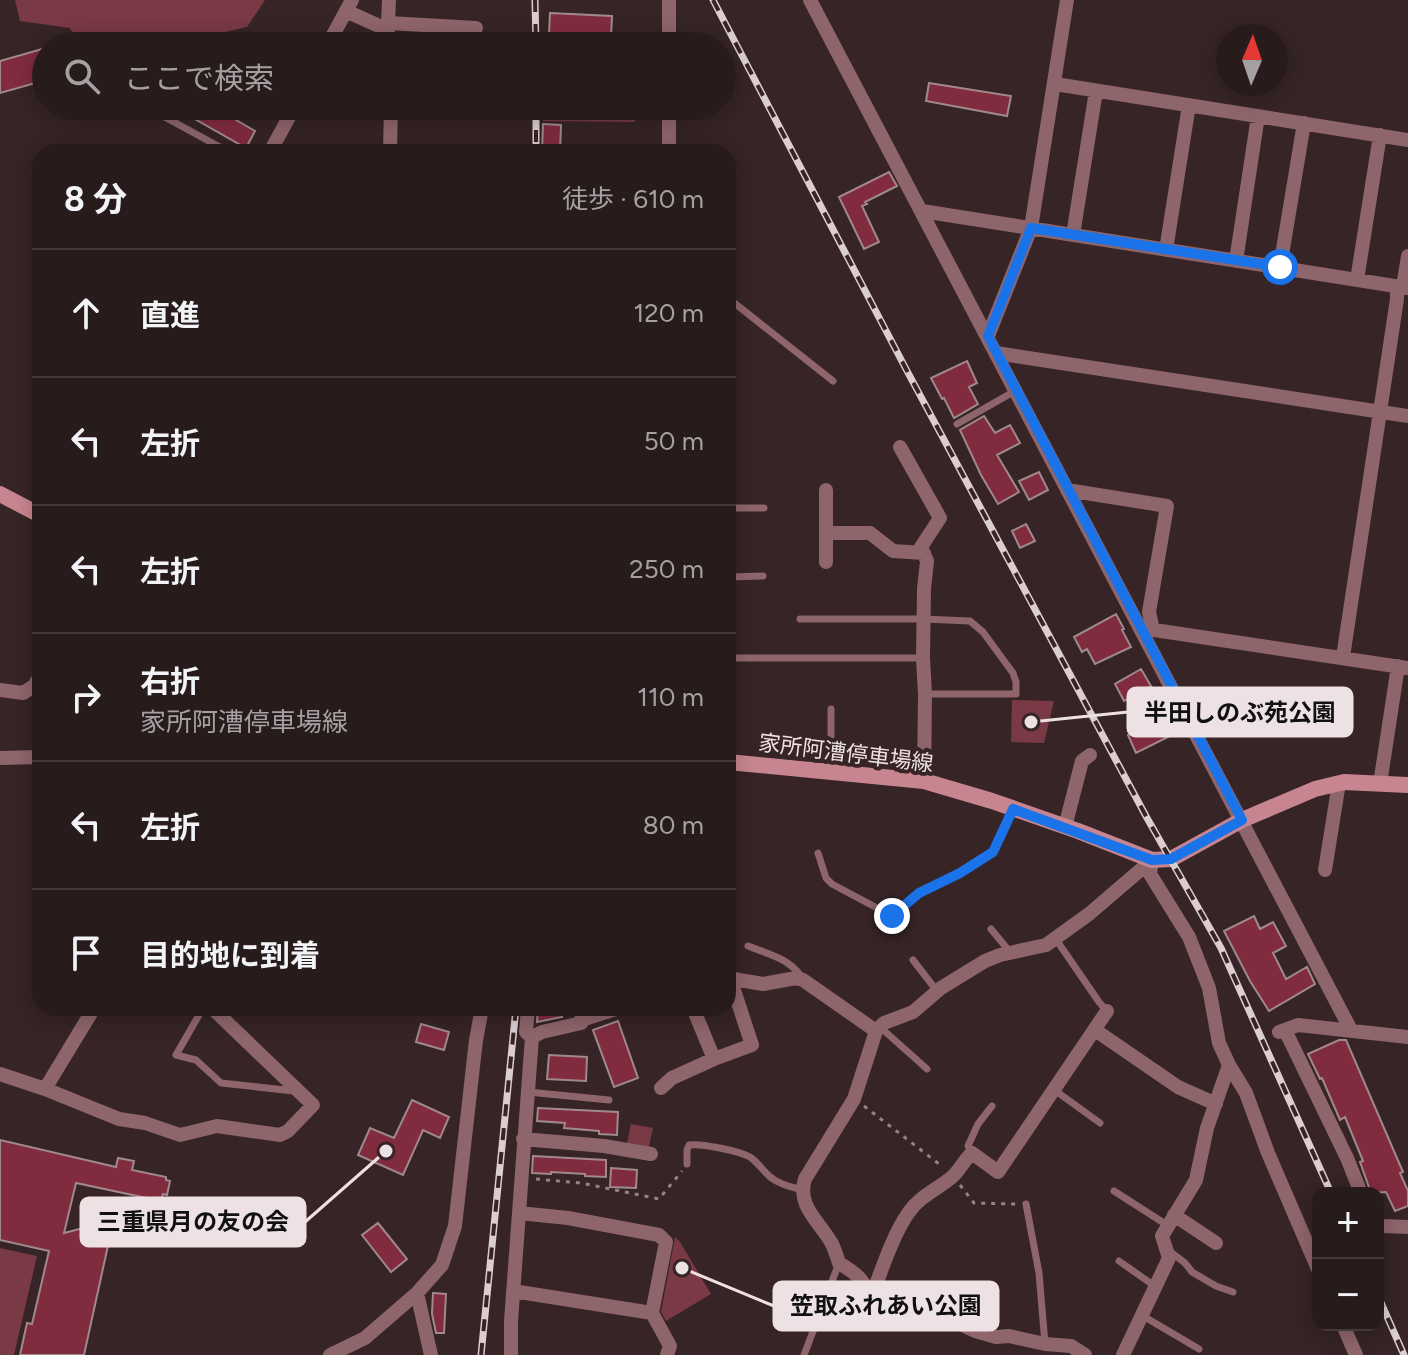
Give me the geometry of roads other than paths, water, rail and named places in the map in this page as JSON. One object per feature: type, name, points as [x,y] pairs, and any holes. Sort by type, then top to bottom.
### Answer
[{"type":"main road","points":[[0,494],[32,511]]},
{"type":"main road","name":"家所阿漕停車場線","points":[[736,763],[924,781],[1065,827],[1152,860]]},
{"type":"main road","points":[[1152,860],[1171,859],[1242,820],[1315,789],[1339,783],[1408,785]]},
{"type":"street","points":[[388,32],[389,0]]},
{"type":"street","points":[[669,0],[669,32]]},
{"type":"street","points":[[810,0],[1067,490],[1147,629],[1351,1030]]},
{"type":"street","points":[[988,336],[1031,228],[1067,0]]},
{"type":"street","points":[[335,32],[349,5],[389,26],[476,28]]},
{"type":"street","points":[[1055,84],[1408,140]]},
{"type":"street","points":[[1073,235],[1096,91]]},
{"type":"street","points":[[1166,250],[1189,105]]},
{"type":"street","points":[[1236,261],[1258,116]]},
{"type":"street","points":[[274,144],[287,120]]},
{"type":"street","points":[[390,144],[391,120]]},
{"type":"street","points":[[669,120],[669,144]]},
{"type":"street","points":[[1280,267],[1304,123]]},
{"type":"street","points":[[1357,280],[1380,135]]},
{"type":"street","points":[[922,211],[1403,287]]},
{"type":"street","points":[[1343,657],[1397,299],[1403,287],[1408,256]]},
{"type":"street","points":[[996,353],[1408,416]]},
{"type":"street","points":[[900,447],[944,523],[921,547],[927,561],[923,619],[924,781]]},
{"type":"street","points":[[826,490],[826,562]]},
{"type":"street","points":[[1067,490],[1167,506],[1147,629]]},
{"type":"street","points":[[826,533],[870,533],[893,551],[924,553]]},
{"type":"street","points":[[1147,629],[1403,667],[1380,784]]},
{"type":"street","points":[[0,690],[17,694],[32,687]]},
{"type":"street","points":[[1065,827],[1082,761],[1090,755]]},
{"type":"street","points":[[0,758],[32,757]]},
{"type":"street","points":[[1325,870],[1339,783]]},
{"type":"street","points":[[1085,1355],[1071,1346],[1009,1336],[996,1337],[932,1314],[890,1316],[875,1308],[867,1286],[858,1275],[839,1263],[832,1245],[806,1206],[802,1190],[805,1179],[854,1099],[878,1029],[891,1020],[913,1012],[937,991],[985,961],[1046,945],[1089,914],[1152,860]]},
{"type":"street","points":[[1152,860],[1150,874],[1189,937],[1209,988],[1219,1043],[1246,1093],[1314,1259]]},
{"type":"street","points":[[736,979],[763,984],[796,978],[803,980],[878,1029]]},
{"type":"street","points":[[661,1088],[672,1078],[752,1045],[736,998]]},
{"type":"street","points":[[871,1298],[908,1213],[930,1191],[953,1176],[972,1153],[998,1172],[1107,1011]]},
{"type":"street","points":[[45,1089],[89,1016]]},
{"type":"street","points":[[0,1074],[119,1119],[145,1123],[180,1135],[217,1126],[280,1135],[288,1131],[313,1105],[220,1016]]},
{"type":"street","points":[[330,1355],[365,1338],[417,1293],[442,1265],[455,1226],[481,1016]]},
{"type":"street","points":[[527,1016],[526,1032],[532,1037]]},
{"type":"street","points":[[532,1037],[581,1023],[588,1016]]},
{"type":"street","points":[[696,1016],[714,1059]]},
{"type":"street","points":[[1359,1187],[1282,1031],[1298,1025],[1408,1037]]},
{"type":"street","points":[[1095,1030],[1178,1087],[1216,1104]]},
{"type":"street","points":[[511,1355],[532,1037]]},
{"type":"street","points":[[1123,1355],[1169,1258],[1162,1236],[1196,1180],[1207,1128],[1229,1065]]},
{"type":"street","points":[[523,1139],[604,1146],[651,1154]]},
{"type":"street","points":[[519,1213],[568,1218],[659,1235],[666,1242],[652,1313],[670,1346],[667,1355]]},
{"type":"street","points":[[1170,1220],[1216,1243]]},
{"type":"street","points":[[1384,1226],[1408,1227]]},
{"type":"street","points":[[513,1291],[652,1313]]},
{"type":"street","points":[[417,1293],[431,1355]]},
{"type":"street","points":[[1346,1331],[1356,1355]]},
{"type":"lane","points":[[170,120],[214,144]]},
{"type":"lane","points":[[736,304],[833,381]]},
{"type":"lane","points":[[957,424],[1015,391]]},
{"type":"lane","points":[[736,508],[764,508]]},
{"type":"lane","points":[[736,577],[763,576]]},
{"type":"lane","points":[[800,619],[970,621],[983,632],[1013,673],[1016,682],[1016,694],[925,694]]},
{"type":"lane","points":[[736,658],[923,658]]},
{"type":"lane","points":[[831,709],[831,772]]},
{"type":"lane","points":[[818,853],[826,878],[832,884],[892,916],[919,893],[993,852],[1013,809]]},
{"type":"lane","points":[[991,929],[1010,953]]},
{"type":"lane","points":[[1055,938],[1107,1011]]},
{"type":"lane","points":[[748,946],[784,960],[803,980]]},
{"type":"lane","points":[[913,960],[937,991]]},
{"type":"lane","points":[[198,1016],[176,1055],[196,1060],[221,1083],[298,1091]]},
{"type":"lane","points":[[878,1029],[927,1069]]},
{"type":"lane","points":[[1053,1089],[1100,1123]]},
{"type":"lane","points":[[528,1092],[609,1100]]},
{"type":"lane","points":[[972,1153],[968,1146],[978,1124],[992,1106]]},
{"type":"lane","points":[[687,1164],[689,1145],[699,1144],[745,1155],[771,1178],[802,1190]]},
{"type":"lane","points":[[1114,1191],[1170,1220]]},
{"type":"lane","points":[[1026,1204],[1039,1273],[1045,1344]]},
{"type":"lane","points":[[1166,1249],[1192,1272],[1233,1292]]},
{"type":"lane","points":[[1119,1261],[1156,1287]]},
{"type":"lane","points":[[804,1355],[839,1263]]},
{"type":"lane","points":[[1143,1316],[1199,1349]]},
{"type":"railway","points":[[535,0],[536,32]]},
{"type":"railway","points":[[713,0],[730,32]]},
{"type":"railway","points":[[736,44],[906,369],[1147,818],[1221,948],[1328,1187]]},
{"type":"railway","points":[[536,120],[536,144]]},
{"type":"railway","points":[[481,1355],[515,1016]]},
{"type":"railway","points":[[1384,1310],[1404,1355]]},
{"type":"place","name":"半田しのぶ苑公園","points":[[1031,722]]},
{"type":"place","name":"三重県月の友の会","points":[[386,1151]]},
{"type":"place","name":"笠取ふれあい公園","points":[[682,1268]]}]
